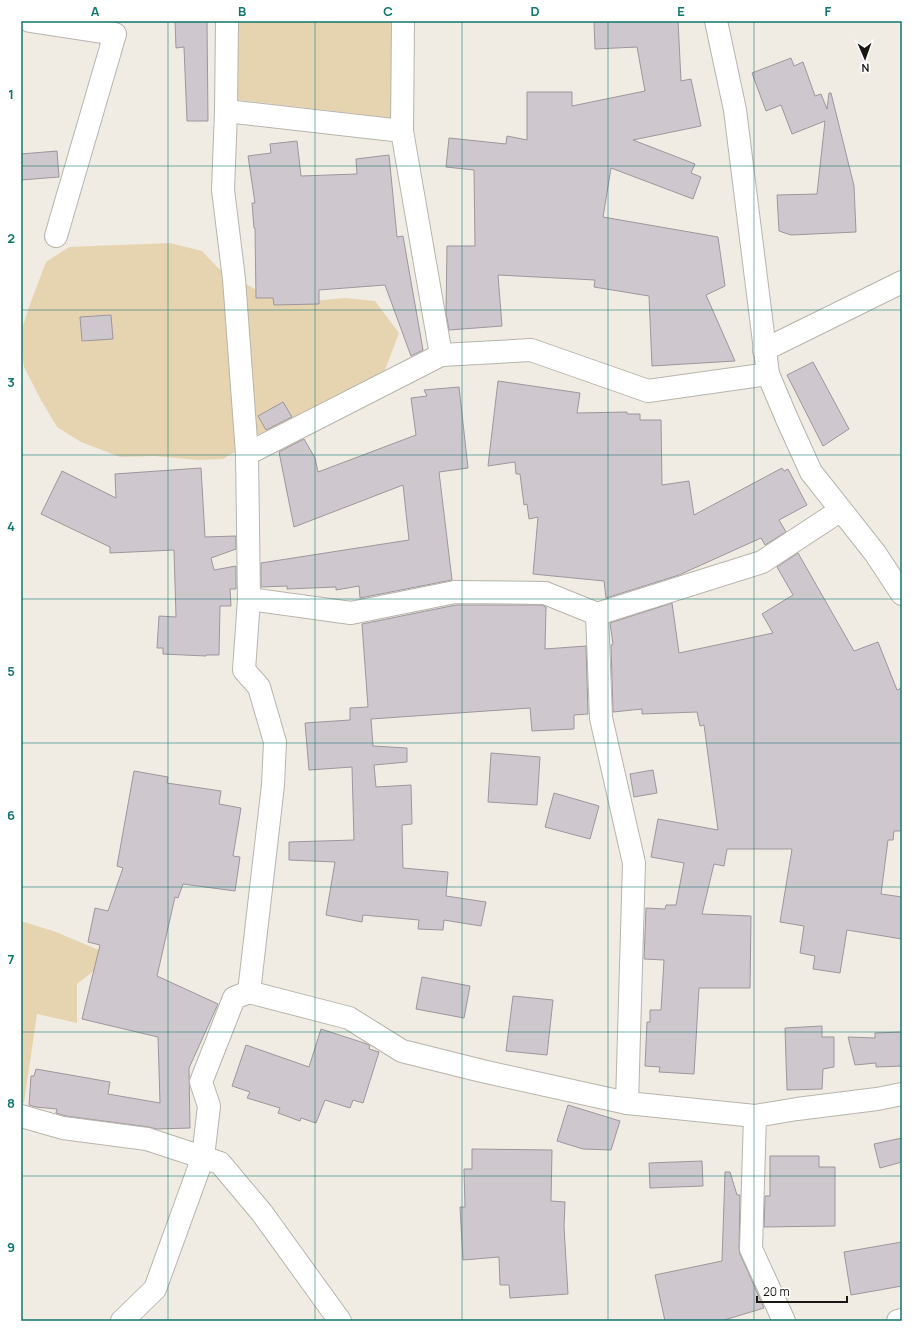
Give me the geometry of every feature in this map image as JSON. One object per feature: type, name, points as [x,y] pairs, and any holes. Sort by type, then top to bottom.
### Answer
[{"type":"street","points":[[30,21],[115,34],[56,236]]},
{"type":"street","points":[[226,21],[226,111],[223,190],[234,280],[247,454],[250,599],[244,670],[259,687],[275,742],[273,785],[249,992]]},
{"type":"street","points":[[403,21],[402,131],[441,355]]},
{"type":"street","points":[[716,21],[735,110],[768,374],[811,472],[875,553],[902,594]]},
{"type":"street","points":[[226,111],[402,131]]},
{"type":"street","points":[[764,350],[902,282]]},
{"type":"street","points":[[247,454],[441,355],[531,350],[648,391],[768,374]]},
{"type":"street","points":[[250,599],[351,613],[456,592],[544,592],[597,614],[762,562],[841,510]]},
{"type":"street","points":[[597,614],[601,718],[634,863],[627,1103]]},
{"type":"street","points":[[122,1321],[155,1289],[203,1157],[209,1106],[201,1082],[234,998],[249,992],[348,1018],[402,1051],[482,1071],[627,1103],[755,1116],[877,1099],[902,1094]]},
{"type":"street","points":[[21,1116],[63,1128],[146,1139],[220,1163],[262,1213],[340,1321]]},
{"type":"street","points":[[755,1116],[751,1250],[784,1321]]},
{"type":"street","points":[[898,1321],[902,1320]]},
{"type":"shaded area","points":[[238,21],[394,21],[392,118],[238,100]]},
{"type":"shaded area","points":[[170,243],[202,251],[218,268],[258,291],[313,301],[345,298],[375,301],[399,333],[385,370],[353,389],[269,432],[223,459],[199,460],[154,456],[120,457],[81,442],[57,427],[24,367],[21,332],[46,262],[69,247]]},
{"type":"shaded area","points":[[21,921],[56,932],[113,956],[77,984],[77,1023],[37,1014],[24,1103],[21,1102]]},
{"type":"building","points":[[175,21],[207,21],[208,121],[187,121],[184,47],[176,48]]},
{"type":"building","points":[[678,21],[681,81],[691,79],[701,126],[633,140],[695,164],[691,173],[701,177],[693,199],[611,168],[603,217],[718,237],[725,286],[706,295],[735,361],[652,366],[649,296],[594,287],[595,280],[498,275],[502,326],[449,330],[446,313],[447,246],[475,246],[474,170],[446,167],[449,138],[506,144],[507,136],[527,140],[527,92],[572,92],[572,106],[645,91],[637,47],[595,49],[594,22]]},
{"type":"building","points":[[791,58],[794,66],[803,62],[815,96],[821,94],[827,109],[829,93],[831,93],[854,186],[856,232],[791,235],[779,231],[777,195],[817,194],[825,121],[792,134],[781,105],[766,111],[752,73]]},
{"type":"building","points":[[297,141],[301,176],[357,174],[356,159],[389,155],[397,237],[403,236],[423,350],[411,356],[385,285],[319,290],[319,304],[274,305],[273,298],[256,298],[255,228],[252,203],[255,203],[248,156],[271,153],[270,144]]},
{"type":"building","points":[[57,151],[59,177],[21,180],[21,154]]},
{"type":"building","points":[[111,315],[113,339],[82,341],[80,317]]},
{"type":"building","points":[[813,362],[849,429],[823,446],[787,375]]},
{"type":"building","points":[[498,381],[580,393],[577,413],[627,412],[627,414],[640,414],[640,420],[661,420],[662,485],[689,481],[694,515],[782,468],[784,471],[788,469],[807,505],[779,520],[786,532],[765,545],[761,538],[679,575],[606,598],[604,581],[533,574],[538,517],[529,519],[527,504],[524,505],[520,474],[516,474],[515,462],[488,466]]},
{"type":"building","points":[[459,387],[468,468],[439,472],[452,580],[360,598],[359,586],[336,590],[336,587],[287,589],[287,586],[261,587],[261,563],[409,540],[403,485],[294,527],[279,452],[304,439],[315,458],[318,472],[416,435],[411,398],[427,396],[424,390]]},
{"type":"building","points":[[283,402],[292,417],[266,430],[258,416]]},
{"type":"building","points":[[201,468],[205,537],[236,536],[236,549],[211,558],[214,570],[236,566],[236,589],[230,589],[231,606],[220,606],[219,655],[206,656],[163,654],[163,648],[157,648],[159,616],[176,617],[174,550],[110,553],[110,547],[41,514],[62,471],[116,498],[115,474]]},
{"type":"building","points":[[798,553],[854,651],[878,642],[897,690],[902,688],[902,831],[894,831],[893,840],[888,840],[881,894],[902,897],[902,939],[847,930],[840,973],[813,969],[815,956],[800,953],[804,926],[780,922],[792,849],[727,849],[724,866],[714,864],[702,914],[751,916],[750,988],[699,988],[694,1074],[659,1072],[660,1067],[645,1066],[647,1022],[650,1022],[650,1010],[661,1010],[664,960],[644,959],[646,908],[665,909],[666,905],[676,905],[684,863],[651,857],[658,819],[718,830],[704,725],[700,726],[697,712],[642,714],[642,709],[613,712],[611,645],[613,644],[610,623],[672,603],[679,653],[773,633],[762,614],[793,595],[777,567]]},
{"type":"building","points":[[456,605],[542,605],[546,607],[545,649],[586,646],[588,714],[574,715],[574,729],[532,731],[530,708],[371,719],[373,746],[407,748],[407,762],[374,765],[376,787],[411,785],[412,824],[402,825],[403,868],[448,872],[446,896],[486,902],[481,926],[444,920],[443,930],[418,929],[419,920],[363,915],[362,922],[326,915],[335,862],[289,860],[289,842],[354,840],[352,767],[309,770],[305,723],[350,720],[350,708],[368,707],[362,624]]},
{"type":"building","points":[[491,753],[540,757],[537,805],[488,802]]},
{"type":"building","points":[[653,770],[657,793],[634,797],[630,774]]},
{"type":"building","points":[[134,771],[168,777],[167,783],[221,791],[219,804],[241,808],[233,856],[240,857],[235,891],[183,884],[178,898],[175,897],[157,976],[218,1004],[189,1068],[190,1128],[157,1129],[66,1116],[56,1113],[57,1109],[29,1105],[31,1076],[34,1076],[36,1069],[110,1082],[108,1094],[160,1103],[158,1037],[82,1019],[100,945],[88,942],[95,908],[108,911],[123,868],[117,866]]},
{"type":"building","points":[[554,793],[599,806],[590,839],[545,827]]},
{"type":"building","points":[[422,977],[470,986],[464,1018],[416,1009]]},
{"type":"building","points":[[513,996],[553,1000],[547,1055],[506,1051]]},
{"type":"building","points":[[822,1026],[822,1037],[834,1037],[834,1067],[823,1069],[822,1089],[787,1090],[785,1028]]},
{"type":"building","points":[[321,1029],[367,1044],[370,1046],[369,1049],[379,1052],[363,1103],[353,1100],[350,1108],[325,1100],[316,1123],[301,1118],[300,1121],[278,1113],[280,1108],[247,1098],[250,1092],[232,1086],[246,1045],[309,1067]]},
{"type":"building","points":[[902,1032],[902,1066],[876,1067],[876,1063],[855,1065],[848,1037],[875,1038],[875,1033]]},
{"type":"building","points":[[568,1105],[620,1121],[611,1150],[583,1149],[557,1141]]},
{"type":"building","points":[[902,1138],[902,1162],[880,1168],[874,1144]]},
{"type":"building","points":[[472,1149],[552,1150],[551,1201],[565,1202],[564,1227],[568,1294],[510,1298],[509,1285],[500,1285],[499,1257],[463,1260],[460,1207],[465,1207],[464,1169],[472,1169]]},
{"type":"building","points":[[770,1156],[819,1156],[819,1167],[835,1167],[835,1226],[764,1227],[765,1196],[770,1196]]},
{"type":"building","points":[[702,1161],[703,1186],[650,1188],[649,1163]]},
{"type":"building","points":[[725,1172],[730,1172],[737,1195],[740,1195],[740,1254],[764,1308],[721,1321],[665,1321],[655,1275],[722,1261]]},
{"type":"building","points":[[902,1242],[902,1286],[851,1295],[844,1252]]}]
